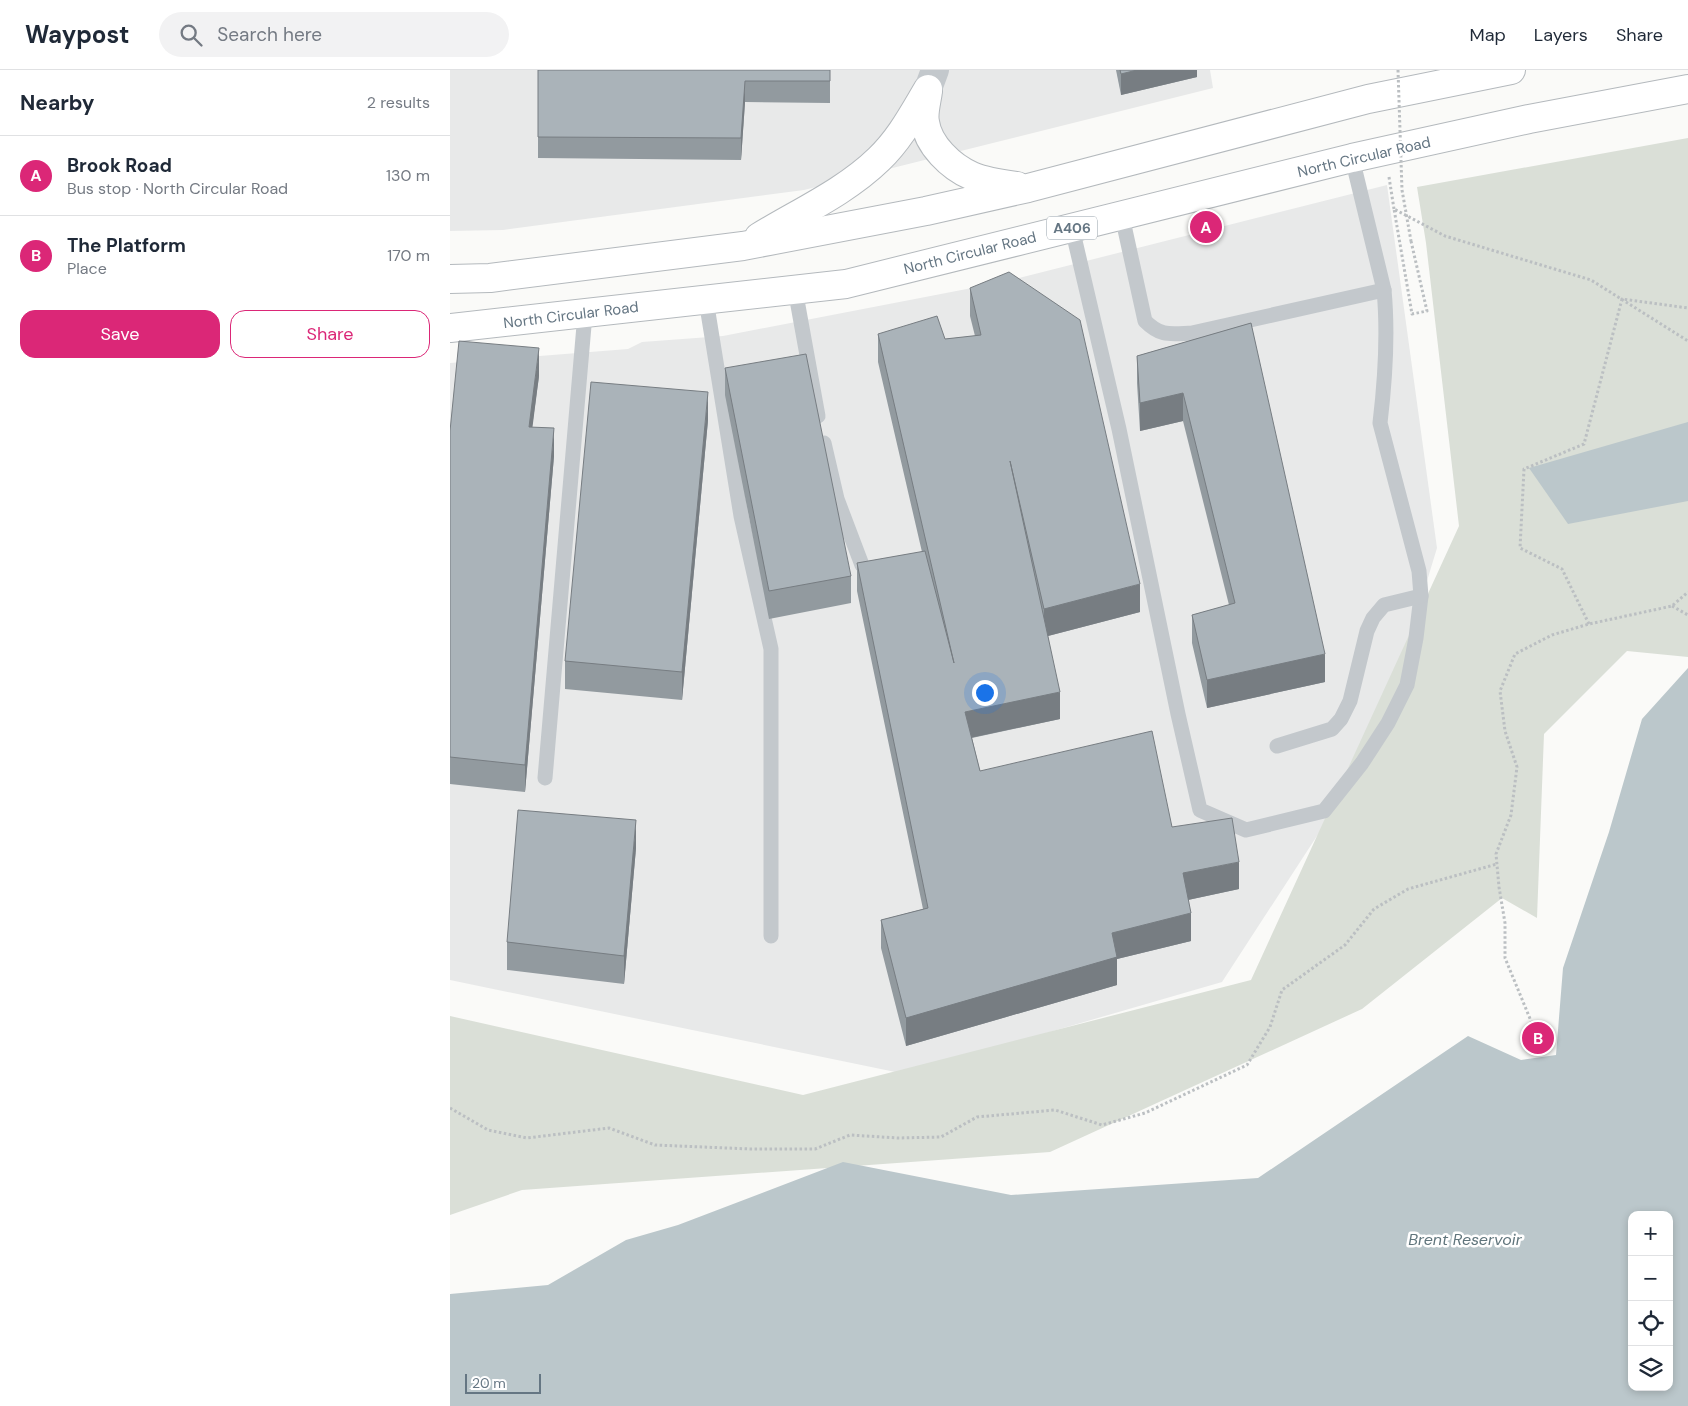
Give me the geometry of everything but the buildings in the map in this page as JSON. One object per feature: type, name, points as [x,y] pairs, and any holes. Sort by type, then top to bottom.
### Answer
[{"type":"highway","points":[[450,279],[490,278],[743,246],[926,211],[1028,188],[1368,99],[1511,70]]},
{"type":"highway","points":[[932,80],[924,121],[931,140],[942,154],[957,168],[971,176],[1000,184],[1028,188]]},
{"type":"highway","points":[[743,246],[846,186],[880,158],[902,132],[932,80]]},
{"type":"highway","name":"North Circular Road","points":[[450,328],[846,284],[1352,158],[1530,119],[1688,89]]},
{"type":"lane","points":[[1072,228],[1119,428],[1178,714],[1200,810],[1246,830],[1324,811],[1388,723],[1407,685],[1416,638],[1421,596],[1419,571],[1380,423],[1383,401],[1386,310],[1384,290],[1352,158]]},
{"type":"lane","points":[[1122,216],[1145,321],[1155,331],[1170,334],[1192,333],[1384,290]]},
{"type":"lane","points":[[795,290],[822,436],[835,490],[862,565]]},
{"type":"lane","points":[[706,300],[741,516],[771,649],[771,936]]},
{"type":"lane","points":[[545,778],[585,314]]},
{"type":"lane","points":[[1277,746],[1332,729],[1341,718],[1350,701],[1367,632],[1373,618],[1384,605],[1421,596]]},
{"type":"path","points":[[1385,151],[1412,314],[1427,311],[1410,241],[1402,190],[1398,70]]},
{"type":"path","points":[[1394,208],[1445,236],[1591,280],[1688,341]]},
{"type":"path","points":[[1622,299],[1688,308]]},
{"type":"path","points":[[1589,624],[1562,569],[1520,548],[1524,469],[1584,444],[1622,299]]},
{"type":"path","points":[[1537,1034],[1538,1038],[1505,958],[1505,923],[1496,854],[1511,816],[1517,767],[1505,731],[1500,691],[1515,654],[1552,635],[1589,624],[1672,606],[1688,592]]},
{"type":"path","points":[[1672,606],[1688,615]]},
{"type":"path","points":[[450,1108],[488,1130],[527,1138],[609,1128],[655,1145],[751,1149],[815,1149],[850,1135],[898,1138],[941,1136],[978,1117],[1055,1110],[1102,1126],[1145,1113],[1248,1065],[1270,1027],[1282,990],[1345,946],[1374,909],[1408,889],[1497,864]]},
{"type":"shaded area","points":[[450,70],[1210,70],[1213,88],[804,190],[503,230],[450,231]]},
{"type":"shaded area","points":[[1688,138],[1688,657],[1627,651],[1544,734],[1537,918],[1502,898],[1362,1009],[1050,1152],[522,1190],[450,1215],[450,1016],[803,1095],[1251,980],[1459,526],[1426,243],[1417,187]]},
{"type":"shaded area","points":[[1387,185],[1437,548],[1378,742],[1222,982],[905,1074],[450,980],[450,363],[628,349],[642,342],[723,336],[1003,282]]},
{"type":"water","points":[[1688,422],[1688,501],[1568,524],[1529,468]]},
{"type":"water","name":"Brent Reservoir","points":[[1688,668],[1688,1406],[450,1406],[450,1294],[548,1285],[626,1240],[678,1225],[843,1162],[1011,1195],[1258,1178],[1468,1036],[1521,1060],[1556,1055],[1563,968],[1609,832],[1642,719]]},
{"type":"place","name":"Brook Road","points":[[1206,227]]},
{"type":"place","name":"The Platform","points":[[1538,1038]]}]
